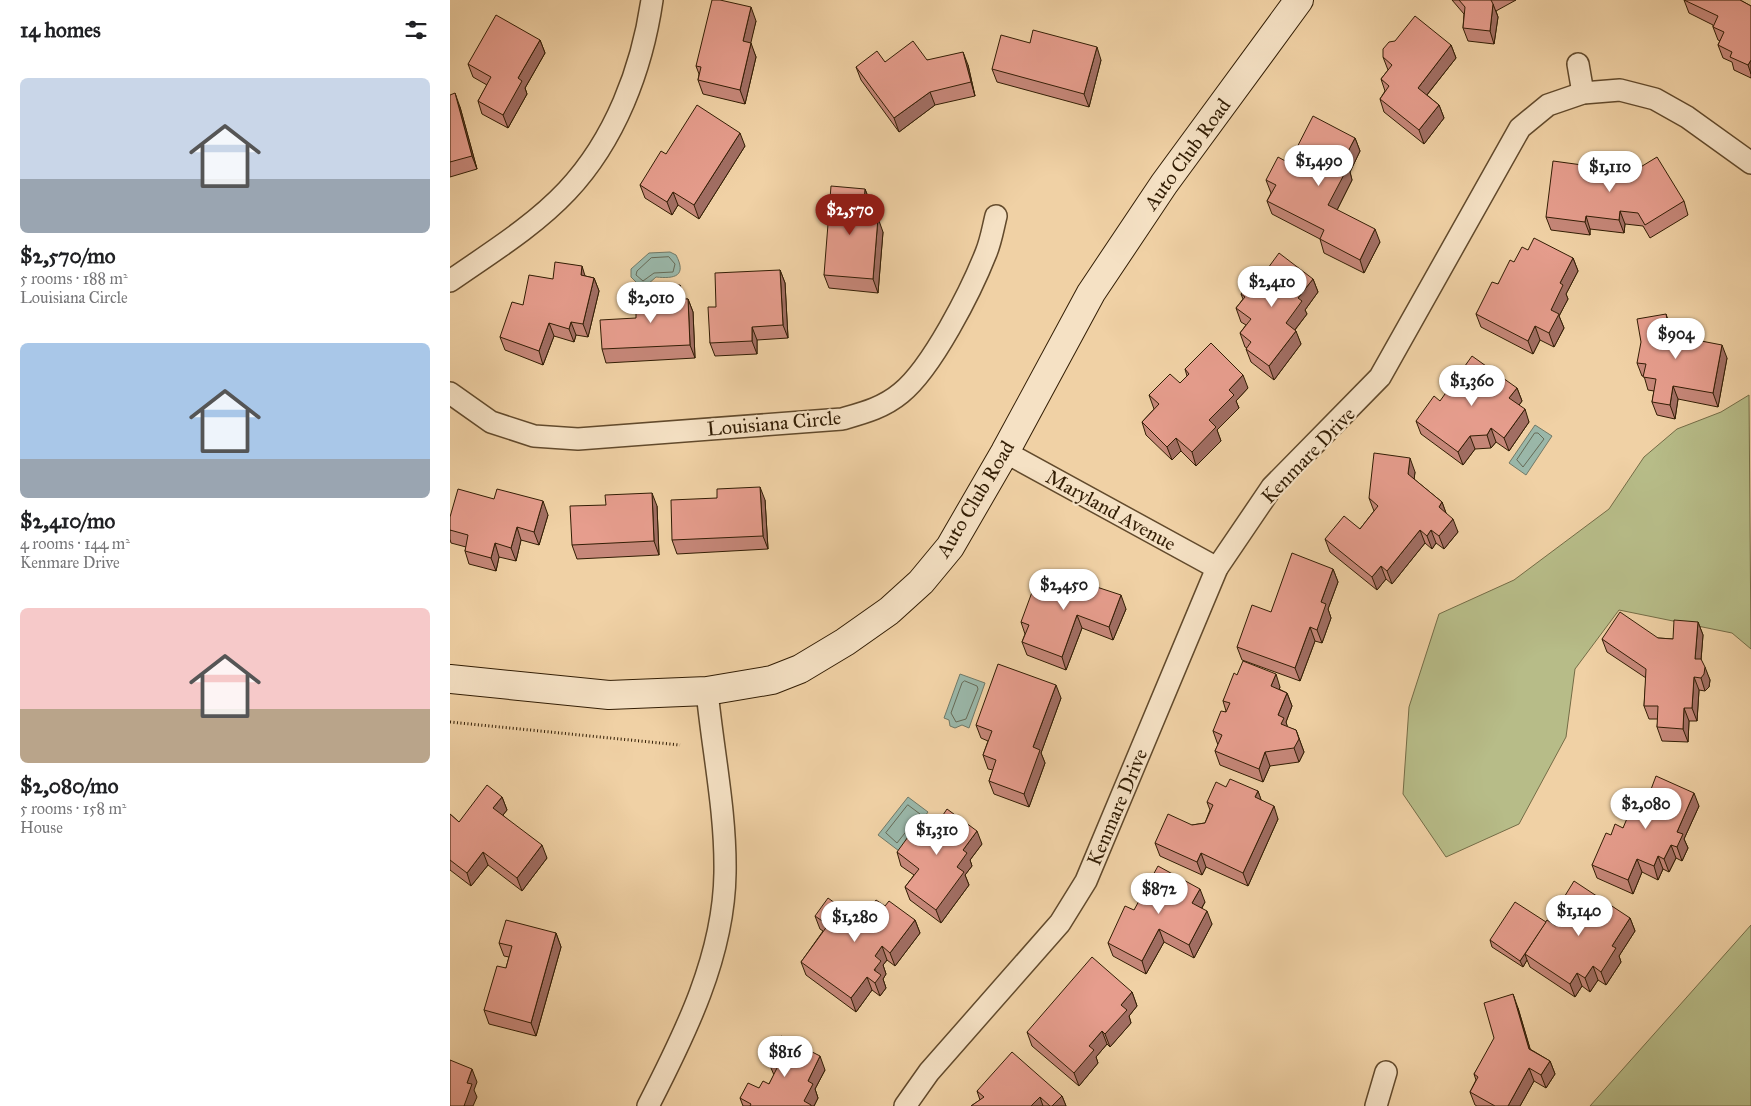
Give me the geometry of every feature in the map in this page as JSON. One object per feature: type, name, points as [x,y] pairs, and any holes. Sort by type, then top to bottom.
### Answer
[{"type":"street","points":[[450,281],[521,232],[567,191],[605,140],[632,84],[652,0]]},
{"type":"street","name":"Auto Club Road","points":[[450,679],[609,695],[707,691],[772,680],[800,669],[846,642],[889,611],[921,582],[950,547],[1005,452],[1092,293],[1164,184],[1299,0]]},
{"type":"street","points":[[1578,64],[1582,93]]},
{"type":"street","name":"Kenmare Drive","points":[[906,1106],[929,1072],[1060,923],[1086,881],[1217,568],[1272,487],[1380,377],[1395,354],[1500,160],[1520,128],[1548,106],[1582,93],[1620,90],[1655,99],[1687,118],[1751,163]]},
{"type":"street","name":"Louisiana Circle","points":[[450,393],[491,422],[534,436],[578,439],[842,419],[873,411],[900,393],[918,375],[933,354],[987,251],[996,216]]},
{"type":"street","name":"Maryland Avenue","points":[[1005,452],[1217,568]]},
{"type":"street","points":[[648,1106],[674,1056],[702,990],[720,927],[726,874],[723,820],[707,691]]},
{"type":"street","points":[[1376,1106],[1386,1072]]},
{"type":"path","points":[[450,722],[680,745]]},
{"type":"green space","points":[[1749,395],[1751,649],[1732,633],[1619,610],[1575,669],[1566,737],[1519,824],[1446,857],[1403,794],[1409,707],[1439,614],[1514,580],[1609,509],[1644,457],[1677,429],[1721,412]]},
{"type":"green space","points":[[1751,925],[1751,1106],[1590,1106]]},
{"type":"water","points":[[670,252],[676,255],[680,272],[674,276],[656,277],[647,285],[646,290],[637,290],[637,283],[631,277],[631,269],[649,253]]},
{"type":"water","points":[[1535,425],[1552,436],[1526,475],[1509,463]]},
{"type":"water","points":[[960,674],[985,683],[969,728],[962,725],[955,728],[950,726],[949,720],[944,718]]},
{"type":"water","points":[[908,797],[928,812],[899,851],[878,835]]},
{"type":"building","points":[[712,0],[751,7],[743,41],[751,43],[740,90],[698,80],[701,67],[696,66]]},
{"type":"building","points":[[1459,0],[1491,0],[1493,4],[1490,31],[1463,28],[1465,7]]},
{"type":"building","points":[[1684,0],[1740,0],[1751,6],[1751,60],[1748,65],[1730,57],[1732,52],[1718,45],[1724,32],[1713,27],[1718,16]]},
{"type":"building","points":[[496,15],[540,40],[518,78],[522,81],[503,115],[478,101],[491,77],[468,64]]},
{"type":"building","points":[[1415,16],[1451,45],[1418,88],[1439,105],[1419,130],[1380,99],[1389,86],[1381,79],[1392,65],[1383,57],[1383,49],[1389,42],[1395,41]]},
{"type":"building","points":[[1033,30],[1097,47],[1084,94],[992,69],[1001,35],[1030,43]]},
{"type":"building","points":[[913,41],[927,60],[963,52],[971,82],[930,92],[894,118],[856,67],[877,51],[885,62]]},
{"type":"building","points":[[455,93],[472,156],[450,162],[450,95]]},
{"type":"building","points":[[697,105],[740,133],[694,205],[673,192],[667,202],[640,185],[661,151],[666,154]]},
{"type":"building","points":[[1313,116],[1355,138],[1342,163],[1348,167],[1328,205],[1375,229],[1360,260],[1320,239],[1324,230],[1267,201],[1276,185],[1266,180],[1278,157],[1289,163]]},
{"type":"building","points":[[1657,157],[1684,201],[1645,225],[1638,213],[1620,211],[1619,220],[1586,216],[1585,222],[1546,217],[1553,161],[1597,167],[1596,176],[1621,179]]},
{"type":"building","points":[[831,186],[865,189],[863,217],[878,218],[873,279],[824,275]]},
{"type":"building","points":[[1534,238],[1573,258],[1560,283],[1563,285],[1551,310],[1559,314],[1549,333],[1535,326],[1528,341],[1476,314],[1492,282],[1498,284],[1510,260],[1514,262],[1522,247],[1528,250]]},
{"type":"building","points":[[1279,253],[1313,279],[1298,298],[1302,301],[1286,323],[1296,331],[1269,366],[1246,349],[1251,342],[1240,333],[1251,319],[1236,308],[1245,297],[1241,294],[1255,276],[1260,279]]},
{"type":"building","points":[[555,262],[582,266],[581,275],[594,278],[583,324],[571,322],[569,329],[549,323],[539,351],[500,337],[512,302],[523,305],[529,275],[553,279]]},
{"type":"building","points":[[780,270],[783,325],[752,327],[752,341],[710,343],[708,307],[716,307],[715,273]]},
{"type":"building","points":[[661,285],[680,285],[681,299],[688,299],[690,345],[602,349],[600,320],[636,318],[636,302],[662,301]]},
{"type":"building","points":[[1666,314],[1670,335],[1722,345],[1713,393],[1673,386],[1670,405],[1652,402],[1656,379],[1643,377],[1646,364],[1637,363],[1641,342],[1637,319]]},
{"type":"building","points":[[1211,343],[1243,375],[1229,390],[1234,395],[1209,420],[1216,427],[1192,452],[1176,438],[1167,447],[1142,422],[1159,404],[1149,395],[1170,374],[1180,383],[1189,374],[1185,369]]},
{"type":"building","points":[[1472,356],[1517,388],[1509,398],[1525,409],[1504,438],[1491,428],[1487,435],[1470,436],[1458,452],[1416,421],[1434,396],[1440,401]]},
{"type":"building","points":[[1374,453],[1410,458],[1408,474],[1442,502],[1439,507],[1453,519],[1439,536],[1431,530],[1427,536],[1420,530],[1387,571],[1381,566],[1372,577],[1325,539],[1344,516],[1360,529],[1378,506],[1369,498]]},
{"type":"building","points":[[760,487],[763,536],[672,540],[671,500],[717,498],[717,489]]},
{"type":"building","points":[[458,489],[494,499],[497,489],[543,501],[534,532],[517,527],[511,548],[495,543],[491,558],[465,551],[468,535],[450,530],[450,517]]},
{"type":"building","points":[[652,493],[654,541],[572,545],[570,506],[606,505],[605,495]]},
{"type":"building","points":[[1292,553],[1333,569],[1321,602],[1326,604],[1317,630],[1310,627],[1295,668],[1237,647],[1252,605],[1271,612]]},
{"type":"building","points":[[1051,572],[1121,595],[1109,627],[1077,615],[1062,657],[1022,642],[1029,625],[1021,622],[1035,584],[1045,588]]},
{"type":"building","points":[[1620,612],[1658,638],[1673,639],[1674,620],[1698,622],[1695,659],[1701,659],[1705,667],[1701,678],[1694,677],[1692,708],[1684,708],[1683,729],[1657,727],[1658,706],[1644,706],[1646,669],[1602,639]]},
{"type":"building","points":[[1243,661],[1276,674],[1271,686],[1287,693],[1278,715],[1284,718],[1281,724],[1296,730],[1299,739],[1294,748],[1265,752],[1259,769],[1215,751],[1222,735],[1213,731],[1221,711],[1226,712],[1230,703],[1223,701],[1234,673],[1237,675]]},
{"type":"building","points":[[998,664],[1056,685],[1033,747],[1040,750],[1024,794],[989,781],[996,760],[983,755],[992,731],[976,725]]},
{"type":"building","points":[[1656,776],[1694,793],[1677,832],[1683,834],[1677,847],[1671,845],[1664,859],[1658,856],[1654,866],[1637,859],[1628,880],[1592,865],[1606,833],[1611,835],[1615,824],[1623,828],[1631,809],[1635,811],[1644,789],[1650,792]]},
{"type":"building","points":[[1230,779],[1258,791],[1255,797],[1274,806],[1243,873],[1201,853],[1197,862],[1155,843],[1168,814],[1192,825],[1205,823],[1213,805],[1207,802],[1216,782],[1226,787]]},
{"type":"building","points":[[487,785],[502,797],[493,808],[542,845],[517,878],[483,852],[467,873],[450,860],[450,814],[459,822]]},
{"type":"building","points":[[947,809],[977,831],[963,850],[967,853],[957,867],[964,872],[936,910],[905,887],[919,869],[897,852],[924,815],[937,824]]},
{"type":"building","points":[[1158,866],[1200,889],[1192,903],[1207,911],[1189,945],[1159,929],[1142,961],[1108,943],[1125,906],[1134,910]]},
{"type":"building","points":[[1574,881],[1630,918],[1612,946],[1616,948],[1601,972],[1593,966],[1585,978],[1577,973],[1570,984],[1525,954],[1547,920],[1556,926],[1561,919],[1566,923],[1576,908],[1563,899]]},
{"type":"building","points":[[828,898],[842,908],[846,903],[859,913],[866,905],[870,908],[876,900],[885,906],[889,901],[915,920],[890,953],[882,946],[875,956],[881,961],[874,970],[881,975],[875,983],[867,977],[851,998],[801,962],[828,925],[815,916]]},
{"type":"building","points":[[1515,902],[1546,922],[1520,961],[1490,940]]},
{"type":"building","points":[[506,920],[556,933],[531,1023],[484,1010],[497,966],[506,968],[512,946],[499,943]]},
{"type":"building","points":[[1092,957],[1132,992],[1121,1005],[1127,1010],[1105,1034],[1102,1031],[1089,1046],[1094,1050],[1074,1073],[1027,1032]]},
{"type":"building","points":[[1513,994],[1529,1049],[1550,1061],[1541,1075],[1529,1068],[1508,1106],[1495,1106],[1470,1092],[1478,1077],[1474,1074],[1494,1038],[1484,1003]]},
{"type":"building","points":[[781,1036],[820,1056],[808,1081],[813,1084],[804,1101],[811,1106],[750,1106],[751,1104],[740,1098],[748,1083],[759,1088],[763,1081],[769,1084],[778,1066],[768,1061]]},
{"type":"building","points":[[1012,1052],[1062,1096],[1052,1106],[1040,1097],[1031,1106],[971,1106],[984,1097],[977,1091]]},
{"type":"building","points":[[450,1060],[472,1069],[467,1083],[472,1084],[464,1106],[450,1106]]}]
